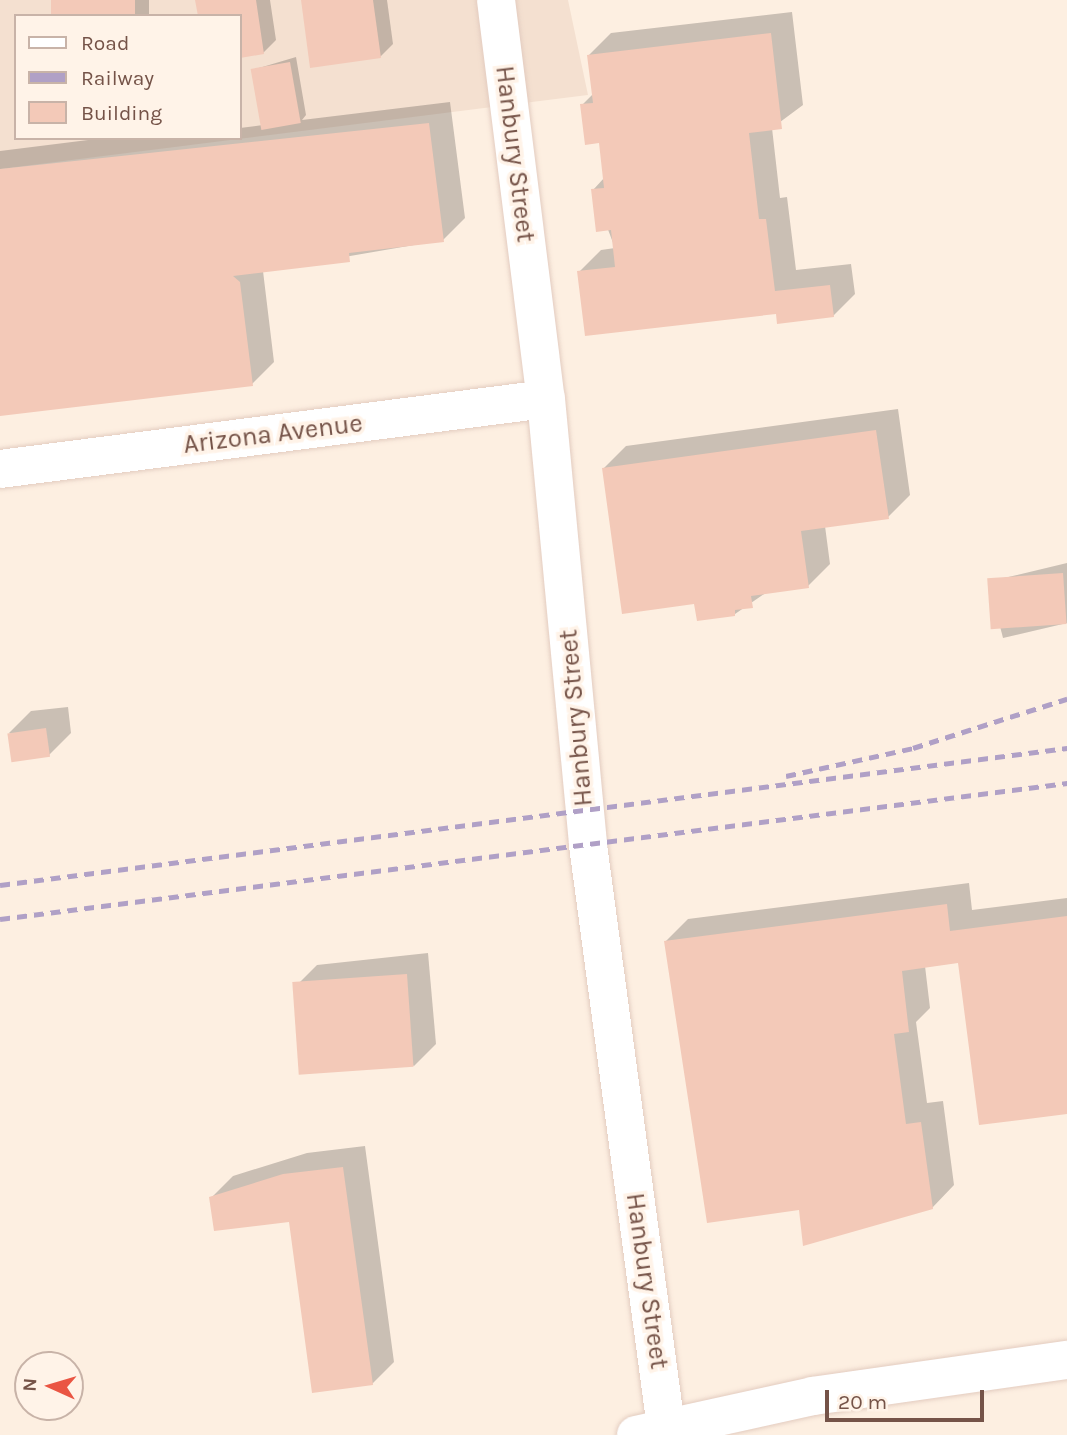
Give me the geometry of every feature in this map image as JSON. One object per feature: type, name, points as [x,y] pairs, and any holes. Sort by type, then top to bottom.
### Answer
[{"type":"street","name":"Hanbury Street","points":[[496,0],[546,399],[587,833],[657,1432]]},
{"type":"street","name":"Arizona Avenue","points":[[0,469],[546,399]]},
{"type":"street","points":[[657,1432],[826,1394],[1067,1360]]},
{"type":"shaded area","points":[[0,0],[568,0],[588,95],[242,139],[242,14],[14,14],[14,140],[230,140],[0,169]]},
{"type":"building","points":[[51,0],[135,0],[135,14],[51,14]]},
{"type":"building","points":[[195,0],[256,0],[264,54],[242,58],[242,14],[198,14]]},
{"type":"building","points":[[301,0],[373,0],[381,58],[310,68]]},
{"type":"building","points":[[771,33],[782,129],[749,133],[759,219],[766,219],[775,291],[830,285],[834,317],[777,324],[776,314],[585,336],[577,271],[615,267],[611,230],[596,232],[591,189],[604,188],[599,143],[585,145],[580,104],[593,103],[587,55]]},
{"type":"building","points":[[290,62],[301,123],[261,130],[251,69]]},
{"type":"building","points":[[429,123],[444,242],[349,253],[350,262],[233,276],[240,282],[253,386],[0,416],[0,169]]},
{"type":"building","points":[[876,430],[889,519],[801,531],[809,588],[751,596],[753,608],[735,610],[735,616],[697,621],[694,604],[622,614],[602,468]]},
{"type":"building","points":[[1063,573],[1067,624],[991,629],[987,578]]},
{"type":"building","points":[[46,728],[50,757],[11,762],[7,733]]},
{"type":"building","points":[[947,904],[950,931],[1067,916],[1067,1114],[979,1125],[958,963],[902,971],[909,1032],[894,1034],[906,1124],[921,1122],[933,1209],[803,1246],[799,1210],[707,1223],[664,941]]},
{"type":"building","points":[[407,974],[413,1067],[299,1075],[292,982]]},
{"type":"building","points":[[343,1167],[373,1385],[312,1393],[289,1222],[214,1231],[209,1197],[283,1174]]},
{"type":"railway","points":[[786,776],[913,748],[1067,699]]},
{"type":"railway","points":[[0,885],[1067,748]]},
{"type":"railway","points":[[0,919],[1067,783]]}]
